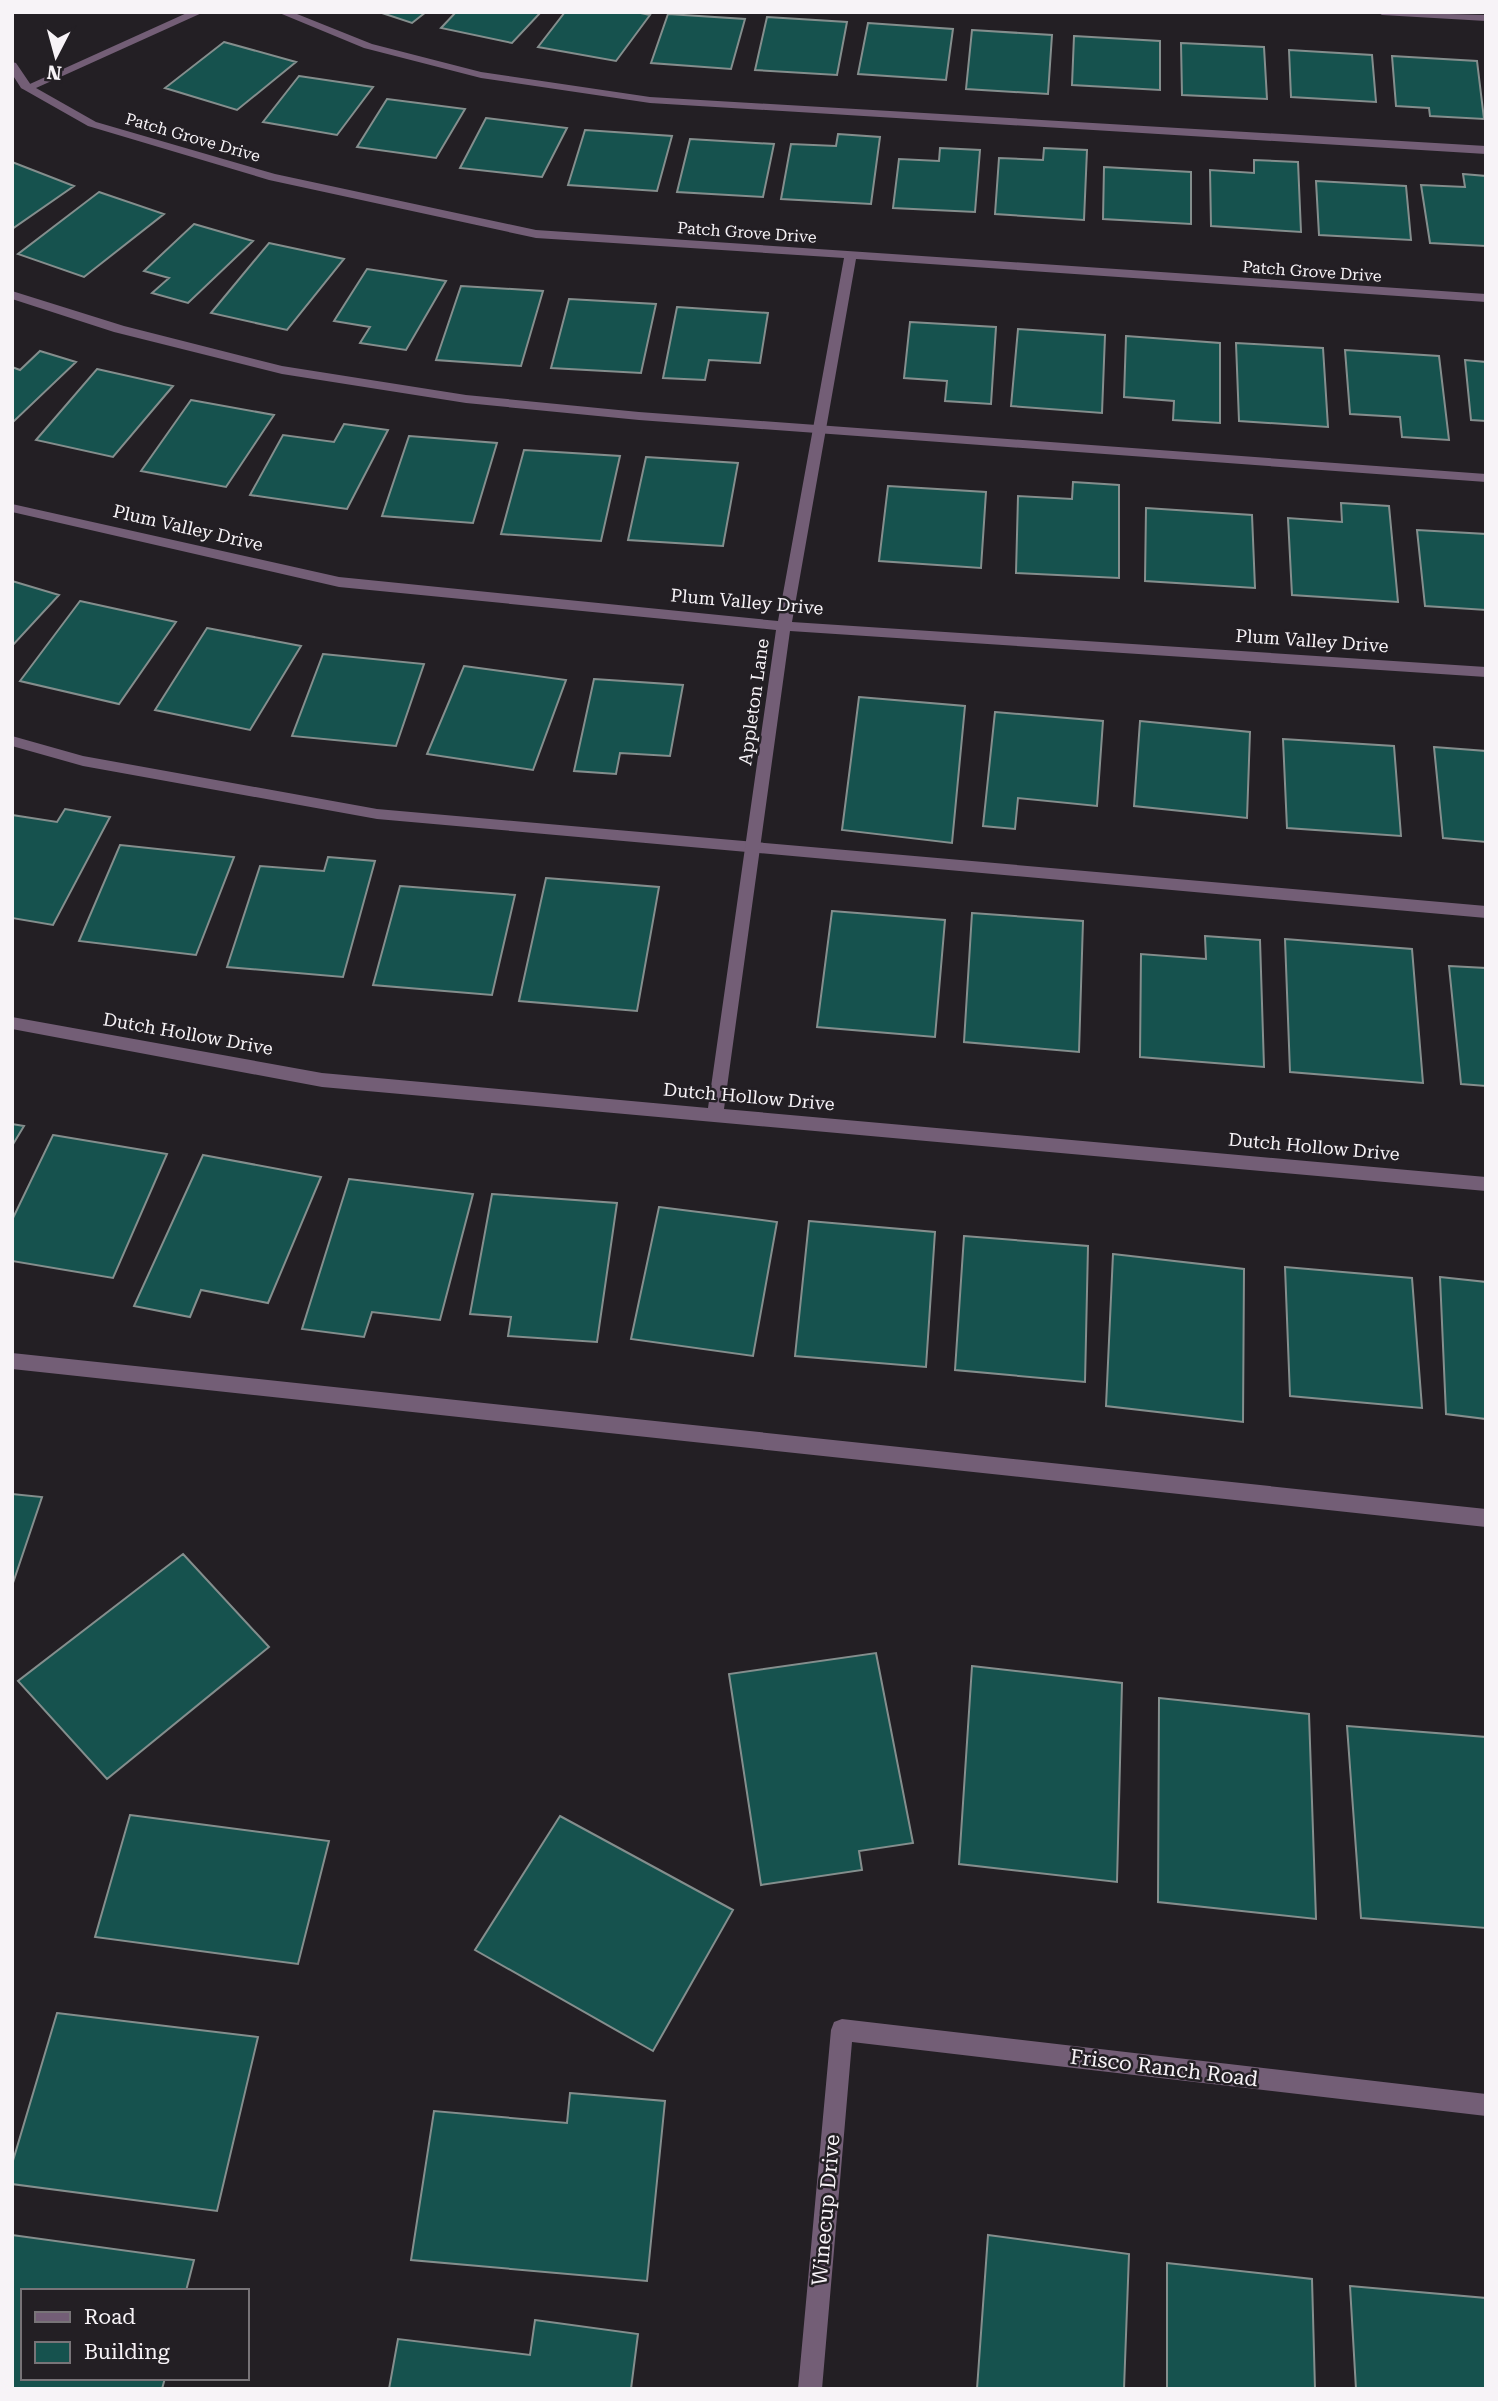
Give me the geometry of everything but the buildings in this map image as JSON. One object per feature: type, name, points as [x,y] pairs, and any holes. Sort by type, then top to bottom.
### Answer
[{"type":"street","points":[[12,65],[27,88],[199,12]]},
{"type":"street","points":[[282,12],[368,46],[481,75],[650,100],[1486,150]]},
{"type":"street","points":[[1382,12],[1486,18]]},
{"type":"street","name":"Patch Grove Drive","points":[[27,88],[92,124],[273,177],[536,233],[1486,298]]},
{"type":"street","name":"Appleton Lane","points":[[715,1115],[784,626],[851,255]]},
{"type":"street","points":[[12,295],[119,329],[282,370],[466,398],[639,416],[1486,478]]},
{"type":"street","name":"Plum Valley Drive","points":[[12,508],[339,582],[784,626],[1486,672]]},
{"type":"street","points":[[12,741],[83,761],[377,814],[1486,912]]},
{"type":"street","name":"Dutch Hollow Drive","points":[[12,1023],[322,1080],[1486,1184]]},
{"type":"street","points":[[12,1361],[1486,1518]]},
{"type":"street","name":"Frisco Ranch Road","points":[[842,2030],[1486,2105]]},
{"type":"street","name":"Winecup Drive","points":[[810,2389],[842,2030]]}]
